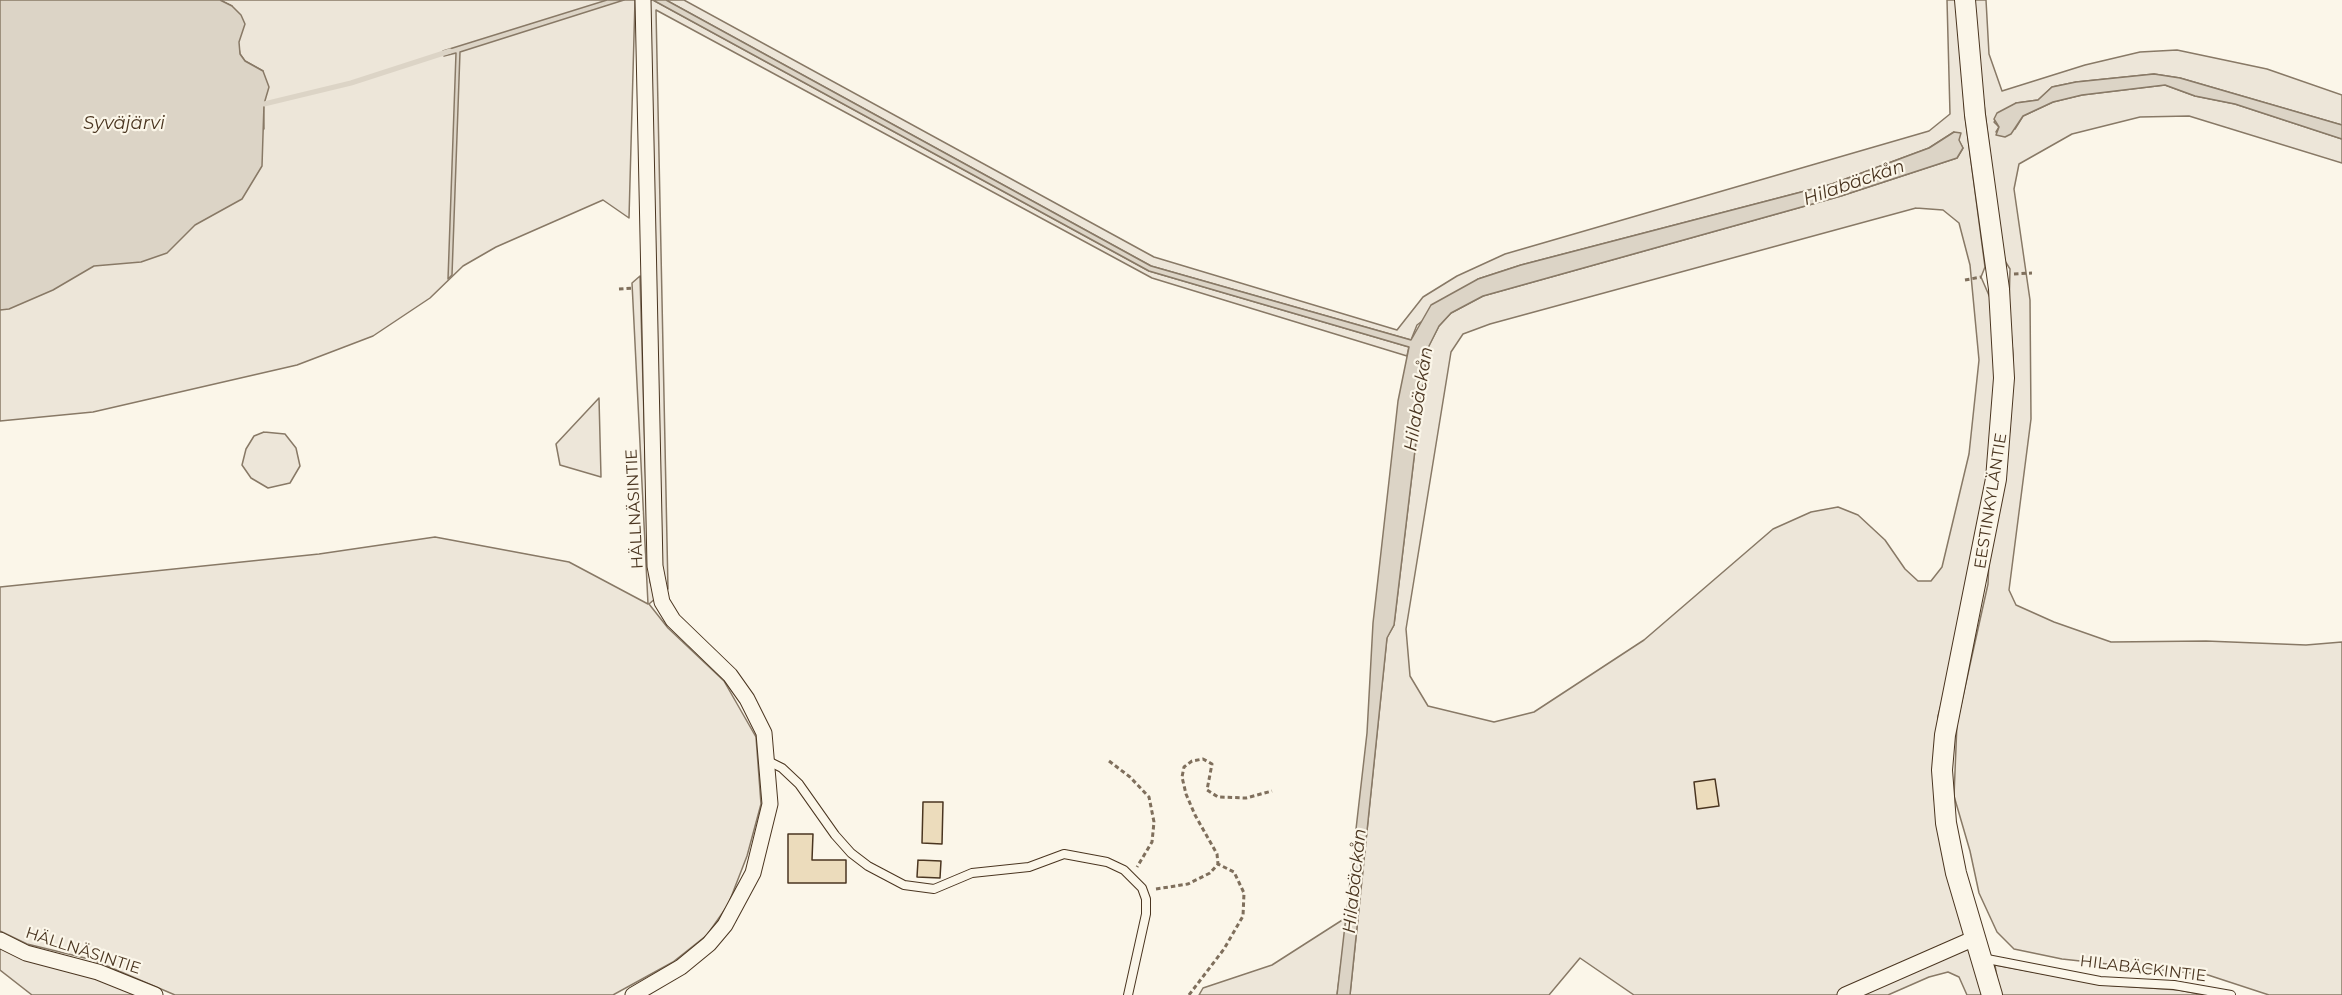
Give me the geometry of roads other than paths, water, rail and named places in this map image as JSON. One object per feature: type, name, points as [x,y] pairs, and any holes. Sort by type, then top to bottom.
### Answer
[{"type":"street","name":"EESTINKYLÄNTIE","points":[[1965,0],[1975,115],[1999,289],[2004,378],[2002,423],[1994,491],[1946,735],[1942,770],[1946,823],[1956,873],[1992,995]]},
{"type":"street","name":"HÄLLNÄSINTIE","points":[[633,995],[681,967],[708,944],[737,906],[753,873],[770,804],[764,733],[747,699],[730,675],[673,620],[662,602],[655,566],[643,4]]},
{"type":"street","points":[[1845,995],[1975,938]]},
{"type":"street","name":"HÄLLNÄSINTIE","points":[[0,940],[26,953],[98,972],[155,995]]},
{"type":"lane","points":[[768,761],[782,768],[799,784],[835,835],[851,853],[868,866],[904,885],[934,889],[972,873],[1029,867],[1064,854],[1107,862],[1130,875],[1142,888],[1146,899],[1146,914],[1128,995]]},
{"type":"lane","name":"HILABÄCKINTIE","points":[[1981,958],[2100,981],[2174,985],[2231,995]]},
{"type":"water","name":"Syväjärvi","points":[[0,0],[220,0],[232,6],[241,15],[245,24],[239,42],[240,54],[245,61],[263,71],[269,87],[264,104],[262,166],[242,199],[195,225],[167,253],[141,262],[94,266],[53,290],[9,309],[0,310]]},
{"type":"water","points":[[607,0],[624,0],[460,52],[452,275],[448,279],[456,53],[444,56],[443,51]]},
{"type":"water","name":"Hilabäckån","points":[[653,0],[666,0],[1151,266],[1411,340],[1431,305],[1478,279],[1521,265],[1832,184],[1929,148],[1954,132],[1961,133],[1959,140],[1963,148],[1957,158],[1841,196],[1483,296],[1451,313],[1439,326],[1427,350],[1394,625],[1387,638],[1350,995],[1337,995],[1367,733],[1373,623],[1398,401],[1409,347],[1149,271]]},
{"type":"water","points":[[2154,74],[2180,78],[2342,125],[2342,139],[2235,104],[2195,96],[2165,85],[2082,95],[2053,102],[2023,116],[2011,134],[2005,137],[1996,135],[1999,127],[1994,119],[1997,113],[2016,103],[2038,100],[2052,87],[2076,82]]},
{"type":"waterway","points":[[264,104],[351,83],[450,51]]}]
